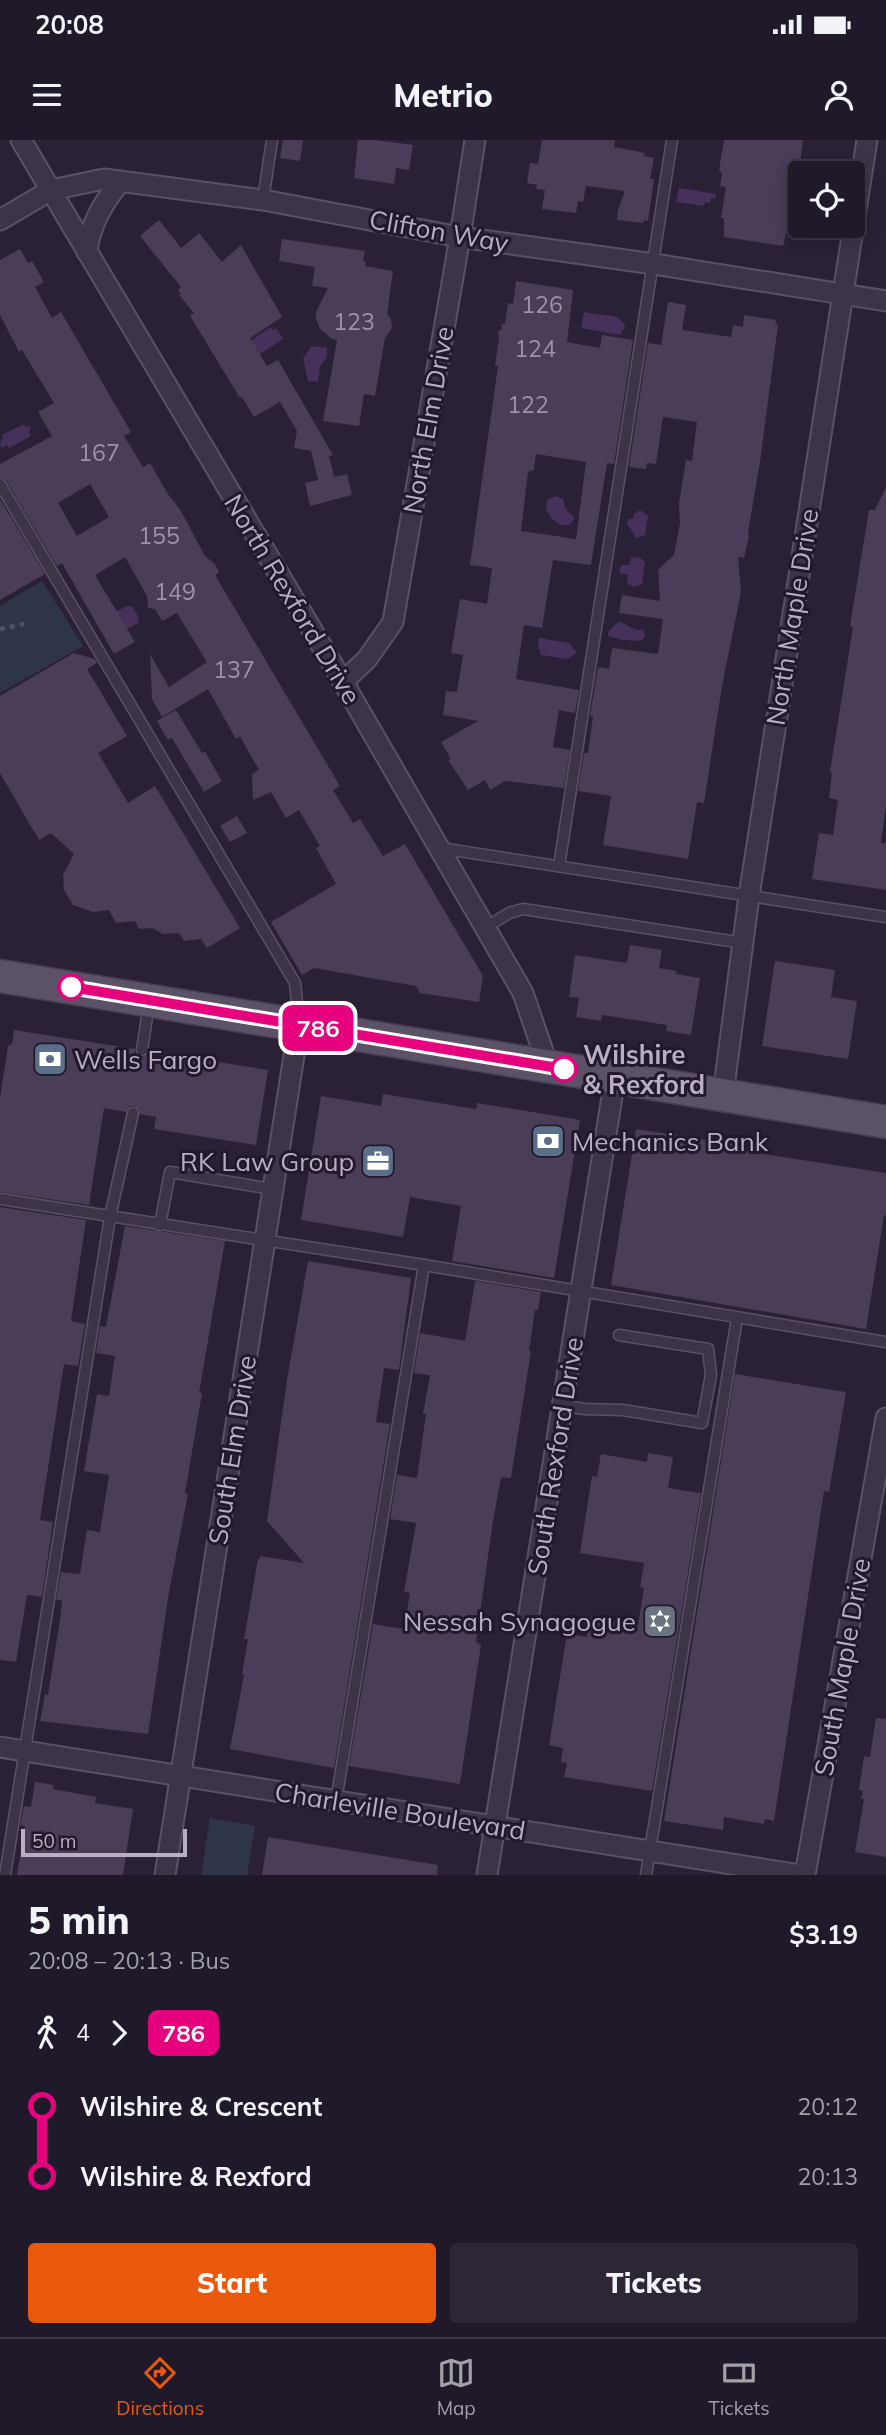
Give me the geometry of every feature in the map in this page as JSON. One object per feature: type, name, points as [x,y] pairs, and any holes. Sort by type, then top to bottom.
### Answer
[{"type":"main road","points":[[0,976],[886,1122]]},
{"type":"street","name":"North Rexford Drive","points":[[22,140],[343,682],[523,993],[548,1066]]},
{"type":"street","name":"North Elm Drive","points":[[343,682],[367,659],[393,622],[475,140]]},
{"type":"street","name":"North Maple Drive","points":[[723,1095],[749,896],[867,140]]},
{"type":"street","name":"Clifton Way","points":[[0,220],[51,190],[104,179],[263,200],[460,237],[654,264],[886,301]]},
{"type":"street","points":[[87,252],[89,234],[99,211],[121,181]]},
{"type":"street","name":"South Elm Drive","points":[[165,1875],[299,1024]]},
{"type":"street","name":"South Rexford Drive","points":[[487,1875],[615,1078]]},
{"type":"street","name":"South Maple Drive","points":[[802,1875],[886,1418]]},
{"type":"street","name":"Charleville Boulevard","points":[[0,1747],[802,1875]]},
{"type":"lane","points":[[263,200],[272,140]]},
{"type":"lane","points":[[559,866],[672,140]]},
{"type":"lane","points":[[0,484],[295,983],[299,1024]]},
{"type":"lane","points":[[438,847],[886,917]]},
{"type":"lane","points":[[485,928],[509,913],[523,909],[743,943]]},
{"type":"lane","points":[[142,1050],[149,1000]]},
{"type":"lane","points":[[5,1875],[110,1217],[134,1113]]},
{"type":"lane","points":[[160,1225],[170,1172],[272,1189]]},
{"type":"lane","points":[[0,1199],[424,1265],[886,1342]]},
{"type":"lane","points":[[336,1801],[424,1265]]},
{"type":"lane","points":[[646,1875],[737,1318]]},
{"type":"lane","points":[[563,1406],[623,1410],[702,1423],[711,1375],[708,1349],[619,1335]]},
{"type":"lane","points":[[711,1375],[727,1375]]},
{"type":"path","points":[[0,629],[24,624]]},
{"type":"shaded area","points":[[679,188],[716,194],[715,199],[711,198],[710,203],[705,202],[704,206],[676,202]]},
{"type":"shaded area","points":[[584,312],[617,317],[625,327],[620,335],[581,328]]},
{"type":"shaded area","points":[[271,327],[273,330],[276,328],[283,339],[256,359],[244,345]]},
{"type":"shaded area","points":[[312,346],[327,348],[327,357],[320,366],[318,382],[308,381],[303,358]]},
{"type":"shaded area","points":[[22,425],[31,427],[31,436],[9,448],[7,445],[1,448],[2,435]]},
{"type":"shaded area","points":[[555,496],[563,499],[566,510],[574,517],[569,525],[560,525],[547,511],[547,500]]},
{"type":"shaded area","points":[[640,510],[648,516],[645,535],[636,538],[627,523]]},
{"type":"shaded area","points":[[639,557],[645,562],[642,584],[634,587],[627,583],[628,574],[621,574],[619,570],[622,565],[629,565],[631,558]]},
{"type":"shaded area","points":[[42,581],[83,646],[0,693],[0,606]]},
{"type":"shaded area","points":[[127,606],[133,607],[139,618],[138,623],[120,633],[109,615]]},
{"type":"shaded area","points":[[618,622],[643,630],[645,636],[641,641],[608,636],[608,632]]},
{"type":"shaded area","points":[[539,638],[569,643],[577,653],[567,659],[541,655]]},
{"type":"shaded area","points":[[210,1818],[255,1826],[247,1875],[201,1875]]},
{"type":"building","points":[[283,140],[303,140],[300,161],[280,158]]},
{"type":"building","points":[[358,140],[413,145],[409,170],[396,168],[394,184],[354,178]]},
{"type":"building","points":[[542,140],[615,140],[614,147],[645,153],[644,156],[654,158],[648,221],[644,220],[643,223],[617,220],[625,191],[586,186],[583,202],[578,201],[576,213],[542,209],[545,190],[536,189],[537,185],[527,183],[530,163],[538,164]]},
{"type":"building","points":[[724,140],[803,140],[800,161],[788,161],[788,233],[783,246],[724,237],[724,218],[721,218],[726,187],[720,186],[722,173],[719,170]]},
{"type":"building","points":[[159,220],[181,248],[199,233],[222,262],[241,245],[282,317],[250,338],[267,366],[278,360],[333,455],[329,456],[334,477],[347,474],[352,495],[310,506],[305,483],[318,480],[311,451],[294,448],[297,431],[280,402],[254,417],[242,397],[240,398],[190,316],[194,313],[179,295],[181,294],[178,290],[181,287],[140,236]]},
{"type":"building","points":[[282,239],[365,251],[365,266],[393,271],[387,314],[392,328],[385,338],[375,396],[364,394],[359,426],[323,421],[337,340],[320,329],[316,312],[328,288],[312,286],[315,267],[279,261]]},
{"type":"building","points":[[20,249],[28,263],[32,261],[44,282],[35,287],[52,318],[61,312],[131,432],[124,436],[143,467],[150,463],[181,511],[205,556],[215,564],[219,572],[215,575],[340,786],[333,790],[353,823],[360,819],[383,856],[405,844],[483,976],[479,1002],[420,993],[416,986],[314,968],[302,975],[271,922],[336,884],[316,848],[320,846],[299,810],[286,818],[271,792],[253,800],[252,774],[259,770],[240,736],[236,739],[208,689],[162,717],[152,699],[150,654],[169,687],[207,662],[177,613],[162,621],[155,609],[148,608],[147,596],[125,557],[95,575],[135,642],[114,654],[62,563],[57,566],[6,480],[0,477],[0,464],[52,436],[38,412],[54,403],[22,350],[19,352],[0,315],[0,260]],"holes":[[[90,484],[109,517],[77,536],[58,503]]]},
{"type":"building","points":[[516,281],[573,290],[567,342],[600,348],[602,335],[633,340],[614,464],[607,463],[591,565],[553,560],[542,628],[524,625],[516,679],[579,690],[575,713],[559,710],[553,747],[570,750],[564,788],[505,781],[490,790],[485,780],[468,790],[448,760],[451,759],[441,742],[478,721],[443,715],[446,691],[457,692],[463,655],[451,653],[460,599],[487,604],[492,568],[470,565],[498,366],[495,366],[498,331],[501,330],[502,324],[505,324],[508,303],[513,304]],"holes":[[[536,454],[586,462],[576,539],[521,531],[528,472],[534,470]]]},
{"type":"building","points":[[668,302],[686,305],[682,330],[731,337],[733,325],[743,327],[744,315],[776,320],[775,324],[778,325],[749,536],[744,558],[738,557],[741,592],[722,686],[704,803],[697,802],[688,859],[603,845],[611,796],[578,791],[584,753],[588,753],[593,717],[590,716],[598,667],[609,669],[612,648],[658,654],[663,619],[619,613],[622,595],[660,601],[658,570],[674,555],[686,460],[692,461],[697,422],[663,417],[656,464],[647,463],[646,469],[629,467],[648,343],[661,345]]},
{"type":"building","points":[[886,487],[886,805],[881,843],[886,843],[886,890],[812,879],[819,833],[833,835],[838,800],[829,798],[830,772],[853,627],[850,626],[869,510],[875,510]]},
{"type":"building","points":[[0,499],[45,574],[0,600]]},
{"type":"building","points":[[74,653],[95,659],[97,663],[87,669],[127,736],[98,753],[128,803],[155,786],[240,928],[207,948],[201,939],[184,941],[179,933],[163,934],[152,928],[139,929],[135,921],[116,923],[109,910],[93,912],[73,905],[64,890],[63,875],[74,854],[51,833],[39,840],[0,773],[0,696]]},
{"type":"building","points":[[176,710],[222,781],[204,792],[172,738],[168,740],[157,721]]},
{"type":"building","points":[[237,816],[247,833],[230,842],[220,826]]},
{"type":"building","points":[[630,945],[662,950],[659,968],[700,978],[691,1035],[666,1031],[667,1025],[602,1015],[601,1021],[576,1017],[579,998],[569,997],[575,955],[627,963]]},
{"type":"building","points":[[775,961],[835,970],[831,997],[857,1001],[848,1059],[762,1046]]},
{"type":"building","points":[[14,1030],[135,1049],[135,1053],[140,1057],[145,1057],[149,1051],[268,1070],[256,1145],[154,1129],[156,1117],[140,1114],[135,1106],[130,1106],[126,1112],[104,1108],[89,1205],[0,1192],[0,1098],[8,1046],[12,1044]]},
{"type":"building","points":[[383,1094],[476,1109],[477,1103],[580,1120],[554,1278],[452,1261],[461,1206],[410,1197],[403,1237],[301,1220],[321,1096],[381,1106]]},
{"type":"building","points":[[636,1129],[739,1145],[738,1150],[886,1173],[886,1216],[884,1215],[866,1329],[611,1285]]},
{"type":"building","points":[[0,1207],[86,1220],[71,1321],[85,1324],[78,1366],[64,1364],[40,1520],[53,1522],[42,1597],[27,1595],[16,1662],[0,1660]]},
{"type":"building","points":[[125,1226],[225,1241],[199,1393],[202,1393],[185,1493],[188,1494],[169,1592],[148,1734],[40,1721],[45,1694],[48,1695],[60,1620],[62,1600],[56,1600],[61,1572],[80,1574],[87,1530],[100,1532],[109,1475],[84,1471],[97,1394],[109,1396],[115,1356],[96,1353],[100,1326],[106,1327]]},
{"type":"building","points":[[308,1261],[411,1278],[399,1370],[384,1368],[376,1422],[390,1424],[334,1768],[230,1749],[244,1675],[248,1639],[244,1639],[258,1559],[260,1556],[304,1563],[267,1521],[287,1380]]},
{"type":"building","points":[[475,1281],[541,1292],[538,1310],[535,1310],[511,1478],[501,1477],[493,1521],[476,1642],[481,1645],[460,1784],[349,1766],[373,1624],[404,1629],[410,1593],[404,1592],[416,1523],[390,1519],[397,1475],[417,1478],[430,1375],[414,1373],[420,1333],[465,1341]]},
{"type":"building","points":[[735,1374],[846,1392],[829,1492],[824,1491],[774,1821],[765,1819],[764,1824],[724,1817],[723,1830],[664,1821]]},
{"type":"building","name":"Nessah Synagogue","points":[[648,1453],[673,1457],[668,1488],[701,1493],[652,1791],[564,1777],[567,1763],[561,1762],[563,1748],[549,1745],[567,1634],[587,1637],[590,1617],[638,1625],[644,1588],[640,1587],[644,1563],[580,1553],[592,1476],[597,1477],[601,1454],[647,1462]]},
{"type":"building","points":[[876,1718],[886,1719],[886,1857],[855,1852],[864,1799],[861,1799],[863,1791],[859,1790],[864,1756],[870,1757]]},
{"type":"building","points":[[35,1782],[54,1785],[53,1789],[96,1797],[95,1803],[133,1809],[123,1875],[17,1875],[25,1826],[20,1825],[24,1806],[31,1807]]},
{"type":"building","points":[[268,1837],[438,1865],[437,1875],[262,1875]]},
{"type":"bus line","name":"786","points":[[71,987],[564,1069]]},
{"type":"place","name":"Wells Fargo","points":[[50,1059]]},
{"type":"place","name":"Wilshire & Rexford","points":[[564,1069]]},
{"type":"place","name":"Mechanics Bank","points":[[548,1141]]},
{"type":"place","name":"RK Law Group","points":[[378,1161]]},
{"type":"place","name":"Nessah Synagogue","points":[[660,1621]]}]
